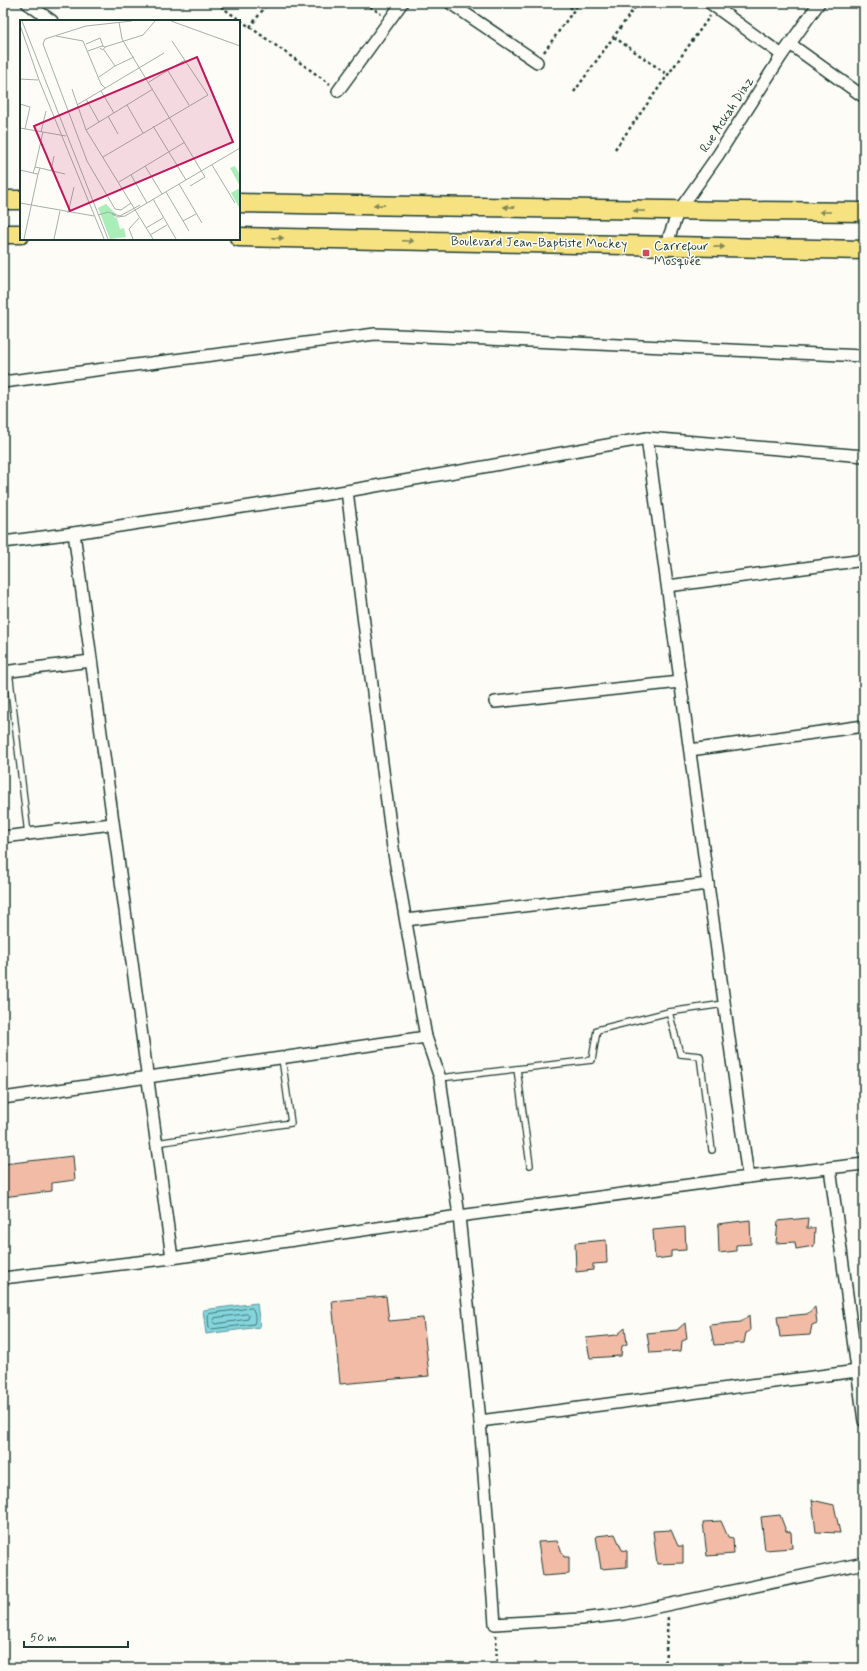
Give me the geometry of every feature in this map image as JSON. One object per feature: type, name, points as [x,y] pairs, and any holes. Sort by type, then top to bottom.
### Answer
[{"type":"highway","points":[[3,200],[20,200]]},
{"type":"highway","points":[[240,203],[481,206],[678,212],[864,212]]},
{"type":"highway","points":[[3,234],[20,234]]},
{"type":"highway","name":"Boulevard Jean-Baptiste Mockey","points":[[240,237],[864,250]]},
{"type":"street","points":[[27,3],[51,20]]},
{"type":"street","points":[[338,91],[402,3]]},
{"type":"street","points":[[450,3],[537,62]]},
{"type":"street","name":"Rue Ackah Diaz","points":[[666,245],[678,212],[718,154],[782,55],[819,3]]},
{"type":"street","points":[[713,5],[782,55]]},
{"type":"street","points":[[790,44],[864,97]]},
{"type":"street","points":[[3,382],[375,334],[864,356]]},
{"type":"street","points":[[3,542],[74,533],[348,490],[647,438],[864,456]]},
{"type":"street","points":[[647,438],[748,1177]]},
{"type":"street","points":[[348,490],[393,848],[426,1037],[440,1078],[459,1216],[480,1421],[495,1624],[581,1619],[624,1614],[864,1563]]},
{"type":"street","points":[[74,533],[112,824],[172,1258]]},
{"type":"street","points":[[668,586],[864,560]]},
{"type":"street","points":[[6,671],[91,662]]},
{"type":"street","points":[[494,702],[680,682]]},
{"type":"street","points":[[690,750],[864,726]]},
{"type":"street","points":[[3,837],[112,824]]},
{"type":"street","points":[[406,920],[708,884]]},
{"type":"street","points":[[3,1098],[426,1037]]},
{"type":"street","points":[[3,1278],[172,1258],[459,1216],[748,1177],[864,1164]]},
{"type":"street","points":[[830,1168],[861,1371],[864,1421]]},
{"type":"street","points":[[480,1421],[861,1371]]},
{"type":"lane","points":[[6,671],[28,834]]},
{"type":"lane","points":[[440,1078],[592,1060],[597,1030],[669,1012],[724,1004]]},
{"type":"lane","points":[[669,1012],[680,1054],[700,1056],[712,1150]]},
{"type":"lane","points":[[156,1143],[291,1123],[282,1058]]},
{"type":"lane","points":[[517,1068],[530,1165]]},
{"type":"path","points":[[216,3],[239,20]]},
{"type":"path","points":[[250,28],[268,3]]},
{"type":"path","points":[[365,3],[390,20]]},
{"type":"path","points":[[565,3],[574,10]]},
{"type":"path","points":[[537,62],[579,3]]},
{"type":"path","points":[[574,92],[638,3]]},
{"type":"path","points":[[615,149],[668,75],[713,5]]},
{"type":"path","points":[[240,21],[338,91]]},
{"type":"path","points":[[614,36],[668,75]]},
{"type":"path","points":[[665,1668],[668,1605]]},
{"type":"path","points":[[495,1624],[497,1668]]},
{"type":"water","points":[[257,1303],[260,1327],[206,1334],[203,1310]]},
{"type":"building","points":[[73,1156],[75,1180],[52,1183],[52,1191],[3,1197],[3,1164]]},
{"type":"building","points":[[808,1218],[807,1228],[815,1228],[814,1246],[796,1249],[795,1242],[776,1243],[778,1221]]},
{"type":"building","points":[[750,1220],[751,1244],[736,1245],[736,1251],[719,1253],[718,1224]]},
{"type":"building","points":[[685,1227],[686,1250],[671,1251],[671,1257],[655,1259],[653,1230]]},
{"type":"building","points":[[606,1240],[607,1263],[593,1264],[593,1270],[576,1272],[575,1243]]},
{"type":"building","points":[[386,1296],[389,1321],[423,1318],[429,1376],[340,1384],[332,1301]]},
{"type":"building","points":[[815,1307],[817,1323],[812,1325],[810,1335],[780,1337],[777,1317],[807,1314]]},
{"type":"building","points":[[749,1315],[750,1331],[746,1333],[744,1343],[714,1345],[710,1325],[741,1322]]},
{"type":"building","points":[[685,1323],[687,1339],[682,1341],[681,1351],[650,1353],[647,1333],[677,1330]]},
{"type":"building","points":[[625,1328],[627,1344],[622,1346],[621,1356],[590,1358],[586,1338],[617,1335]]},
{"type":"building","points":[[812,1500],[834,1505],[840,1533],[816,1532]]},
{"type":"building","points":[[780,1515],[786,1531],[791,1532],[792,1548],[765,1550],[761,1517]]},
{"type":"building","points":[[721,1521],[728,1537],[733,1538],[734,1554],[707,1556],[703,1522]]},
{"type":"building","points":[[671,1530],[678,1546],[683,1546],[683,1563],[657,1564],[653,1531]]},
{"type":"building","points":[[615,1534],[622,1550],[627,1551],[627,1567],[601,1569],[596,1536]]},
{"type":"building","points":[[557,1541],[564,1557],[569,1557],[569,1574],[543,1576],[538,1542]]},
{"type":"place","name":"Carrefour Mosquée","points":[[646,253]]}]
